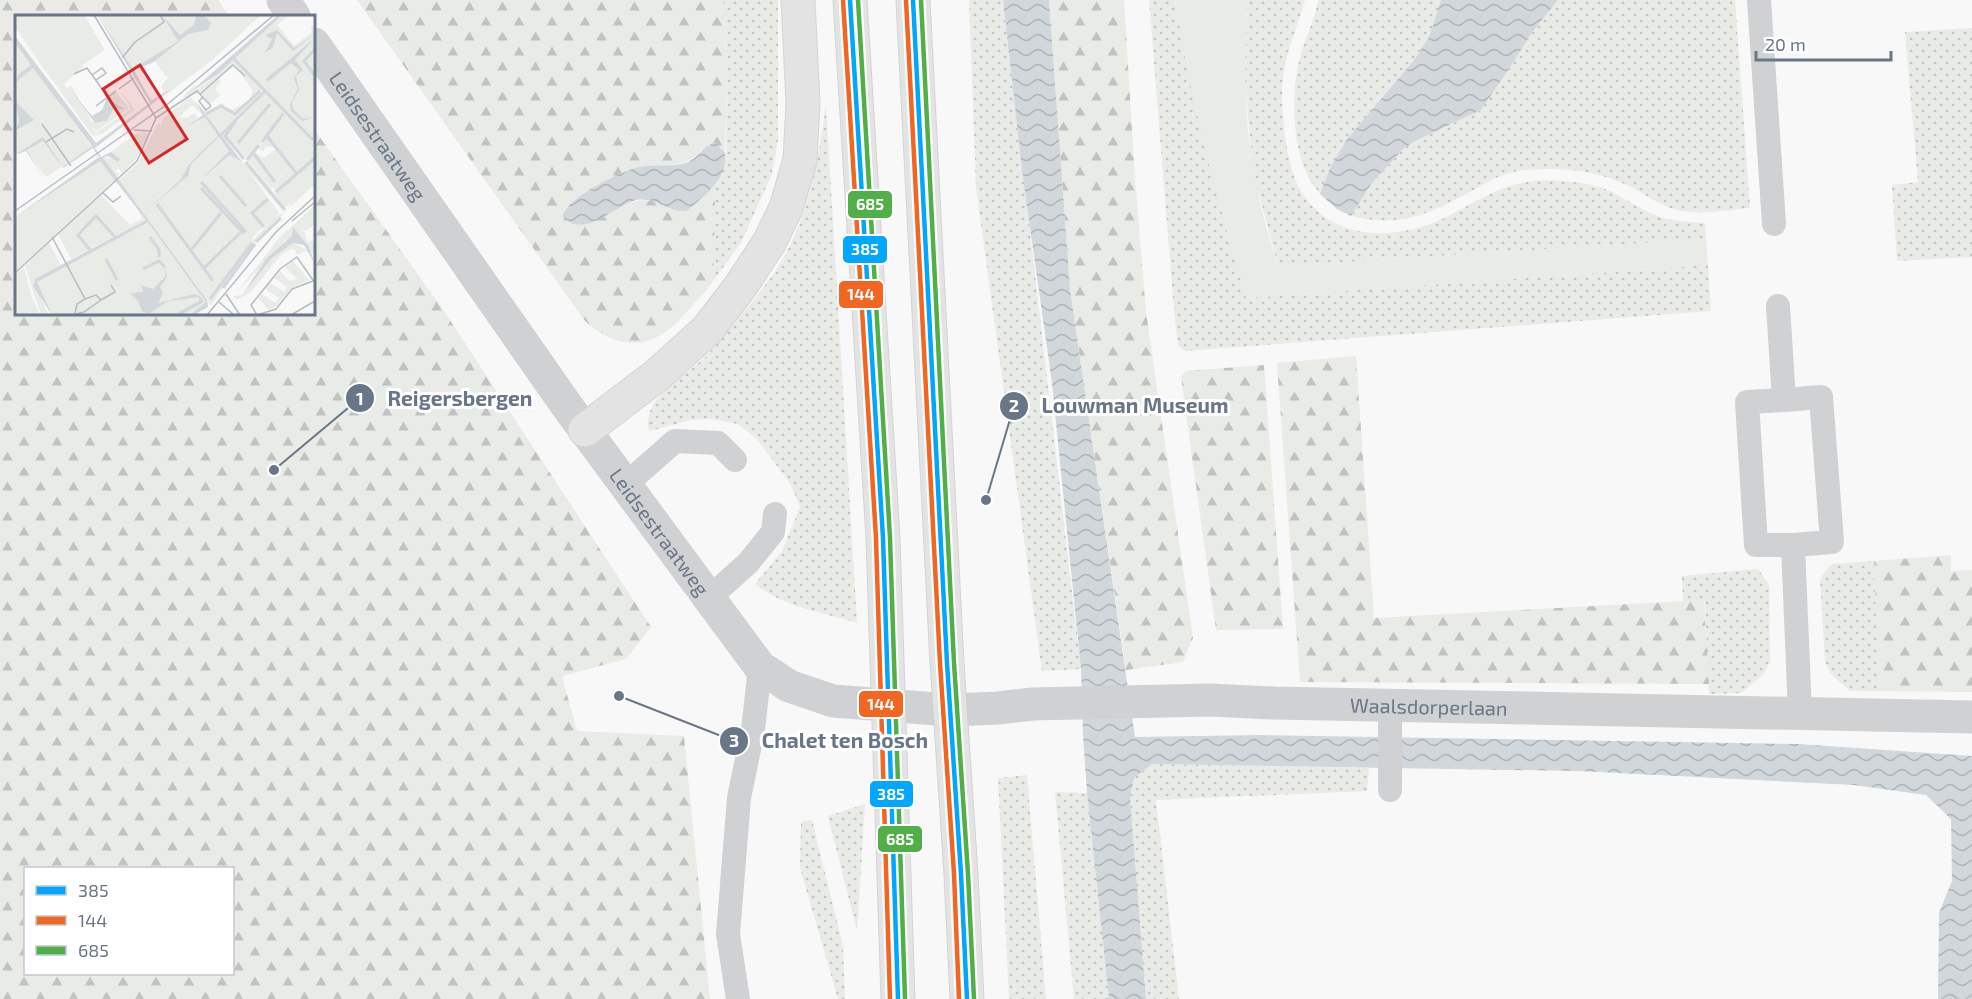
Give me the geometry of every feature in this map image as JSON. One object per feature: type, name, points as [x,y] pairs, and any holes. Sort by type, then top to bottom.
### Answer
[{"type":"main road","points":[[585,429],[656,376],[707,330],[770,243],[786,208],[800,160],[803,103],[798,0]]},
{"type":"main road","points":[[850,0],[883,538],[898,999]]},
{"type":"main road","points":[[913,0],[949,710],[967,999]]},
{"type":"street","points":[[283,0],[293,15]]},
{"type":"street","name":"Leidsestraatweg","points":[[315,45],[567,406],[760,667],[789,686],[833,701],[888,704]]},
{"type":"street","name":"Waalsdorperlaan","points":[[888,704],[949,710],[1210,700],[1391,712],[1972,717]]},
{"type":"lane","points":[[1759,0],[1774,224]]},
{"type":"lane","points":[[1778,306],[1784,400]]},
{"type":"lane","points":[[1821,397],[1832,542],[1793,545],[1756,545],[1747,402],[1821,397]]},
{"type":"lane","points":[[625,484],[675,441],[718,443],[735,460]]},
{"type":"lane","points":[[709,598],[748,563],[767,540],[773,532],[775,513]]},
{"type":"lane","points":[[1793,545],[1800,714]]},
{"type":"lane","points":[[738,999],[728,934],[739,798],[753,730],[760,667]]},
{"type":"lane","points":[[1390,783],[1391,712]]},
{"type":"green space","points":[[0,0],[218,0],[228,15],[15,15],[15,315],[315,315],[315,130],[442,308],[651,627],[626,659],[562,676],[577,731],[684,736],[710,999],[0,999]]},
{"type":"green space","points":[[357,0],[723,0],[727,68],[725,152],[721,147],[701,150],[688,161],[671,165],[644,166],[627,171],[587,191],[563,211],[574,225],[591,222],[620,206],[643,200],[687,211],[715,184],[713,280],[681,319],[669,330],[656,337],[643,342],[629,343],[600,333],[585,321]]},
{"type":"green space","points":[[723,0],[778,0],[778,139],[772,174],[741,243],[713,281],[715,184],[726,159],[727,68]]},
{"type":"green space","points":[[969,0],[1003,0],[1081,669],[1042,671],[976,187]]},
{"type":"green space","points":[[1049,0],[1124,0],[1146,312],[1193,638],[1183,662],[1126,670],[1070,289]]},
{"type":"green space","points":[[1149,0],[1175,0],[1196,108],[1246,298],[1708,265],[1711,311],[1185,351],[1178,346],[1174,310]]},
{"type":"green space","points":[[1175,0],[1246,0],[1246,86],[1250,150],[1261,207],[1278,266],[1706,239],[1708,265],[1246,298],[1205,150],[1188,75]]},
{"type":"green space","points":[[1246,0],[1305,0],[1289,48],[1283,78],[1282,103],[1285,137],[1290,164],[1300,190],[1315,209],[1339,225],[1366,232],[1410,230],[1440,220],[1511,185],[1554,181],[1599,187],[1652,214],[1685,222],[1705,223],[1706,239],[1278,266],[1253,171],[1245,83]]},
{"type":"green space","points":[[1318,0],[1441,0],[1429,37],[1414,60],[1347,139],[1330,168],[1320,194],[1308,178],[1298,147],[1294,101],[1300,57]]},
{"type":"green space","points":[[1558,0],[1735,0],[1750,208],[1712,212],[1682,211],[1667,207],[1629,186],[1604,176],[1579,171],[1540,169],[1505,174],[1442,206],[1414,217],[1385,220],[1351,216],[1372,183],[1403,149],[1481,110],[1531,34]]},
{"type":"green space","points":[[1972,28],[1972,257],[1897,261],[1892,185],[1918,182],[1905,32]]},
{"type":"green space","points":[[826,105],[857,623],[790,603],[777,598],[755,584],[782,551],[800,507],[791,485],[757,439],[738,424],[711,419],[691,420],[649,431],[648,418],[652,407],[668,387],[709,353],[745,311],[778,267],[789,248],[811,189]]},
{"type":"green space","points":[[1356,356],[1374,618],[1704,600],[1709,684],[1300,682],[1277,363]]},
{"type":"green space","points":[[1264,365],[1283,629],[1216,630],[1181,377],[1186,371]]},
{"type":"green space","points":[[1951,555],[1951,571],[1972,570],[1972,692],[1879,691],[1874,561]]},
{"type":"green space","points":[[1874,561],[1879,691],[1850,691],[1830,673],[1825,661],[1820,579],[1831,564]]},
{"type":"green space","points":[[1758,569],[1769,584],[1770,662],[1763,675],[1741,693],[1709,694],[1705,601],[1683,601],[1682,576]]},
{"type":"green space","points":[[1152,764],[1369,768],[1367,791],[1156,800],[1179,999],[1146,999],[1130,797],[1133,778]]},
{"type":"green space","points":[[1027,775],[1046,999],[1009,999],[998,778]]},
{"type":"green space","points":[[1055,792],[1087,793],[1109,999],[1074,999]]},
{"type":"green space","points":[[865,804],[857,931],[828,816]]},
{"type":"green space","points":[[812,820],[843,946],[845,999],[838,999],[800,868],[801,822]]},
{"type":"water","points":[[1003,0],[1049,0],[1070,289],[1135,737],[1261,735],[1799,744],[1972,756],[1972,999],[1938,999],[1939,913],[1952,881],[1951,819],[1926,795],[1854,785],[1579,771],[1152,764],[1134,778],[1130,797],[1146,999],[1109,999],[1087,793],[1081,669],[1052,383],[1023,178]]},
{"type":"water","points":[[1441,0],[1558,0],[1531,34],[1481,110],[1403,149],[1372,183],[1351,216],[1337,209],[1320,194],[1330,168],[1347,139],[1414,60],[1429,37]]},
{"type":"water","points":[[716,143],[725,152],[723,170],[714,185],[687,211],[641,200],[633,201],[588,224],[570,223],[563,216],[573,201],[595,186],[620,174],[639,167],[685,163],[707,146]]},
{"type":"transit line","name":"144","points":[[843,0],[876,538],[890,999]]},
{"type":"transit line","name":"385","points":[[850,0],[883,538],[898,999]]},
{"type":"transit line","name":"685","points":[[858,0],[890,538],[905,999]]},
{"type":"transit line","name":"144","points":[[906,0],[959,999]]},
{"type":"transit line","name":"385","points":[[913,0],[947,663],[967,999]]},
{"type":"transit line","name":"685","points":[[921,0],[954,663],[974,999]]},
{"type":"place","name":"Reigersbergen","points":[[274,470]]},
{"type":"place","name":"Louwman Museum","points":[[986,500]]},
{"type":"place","name":"Chalet ten Bosch","points":[[619,696]]}]
